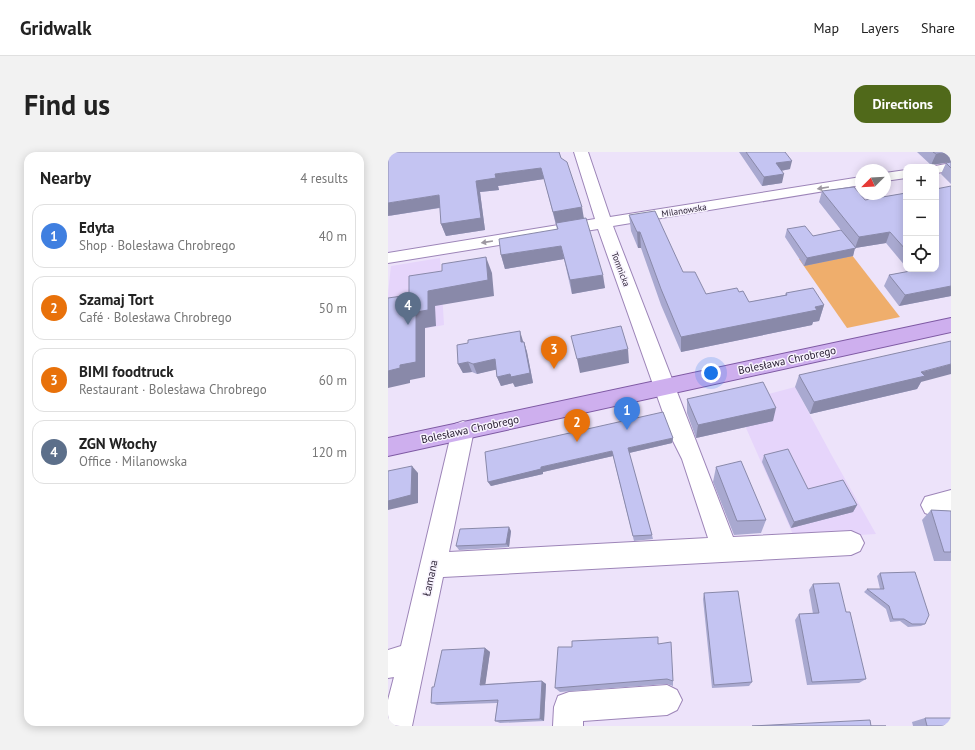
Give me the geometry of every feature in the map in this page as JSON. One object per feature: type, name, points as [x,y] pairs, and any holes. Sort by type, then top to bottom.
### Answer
[{"type":"main road","name":"Bolesława Chrobrego","points":[[388,447],[951,325]]},
{"type":"street","name":"Tomnicka","points":[[581,152],[604,223],[684,441],[693,460],[725,550]]},
{"type":"street","points":[[939,168],[951,166]]},
{"type":"street","points":[[891,176],[903,174]]},
{"type":"street","name":"Milanowska","points":[[388,258],[855,182]]},
{"type":"street","name":"Łamana","points":[[397,726],[400,660],[433,565],[463,430]]},
{"type":"street","points":[[433,565],[850,544]]},
{"type":"street","points":[[568,726],[569,707],[667,700]]},
{"type":"shaded area","points":[[848,250],[900,317],[847,328],[799,259]]},
{"type":"shaded area","points":[[440,258],[444,325],[388,335],[388,293],[391,266]]},
{"type":"shaded area","points":[[795,387],[876,534],[795,539],[735,403]]},
{"type":"building","points":[[388,152],[559,152],[561,158],[567,162],[582,207],[553,212],[541,168],[495,174],[496,178],[476,181],[481,218],[441,224],[439,195],[388,203]]},
{"type":"building","points":[[746,152],[785,152],[792,161],[776,163],[784,174],[764,177]]},
{"type":"building","points":[[933,152],[950,152],[936,154]]},
{"type":"building","points":[[951,162],[951,168],[946,163]]},
{"type":"building","points":[[951,186],[951,286],[905,295],[889,275],[905,272],[939,272],[939,188]]},
{"type":"building","points":[[854,187],[855,200],[891,200],[891,196],[903,194],[903,247],[890,232],[859,237],[822,191]]},
{"type":"building","points":[[655,211],[683,272],[695,272],[706,294],[737,288],[739,292],[743,291],[749,302],[787,295],[786,293],[813,288],[824,305],[815,307],[817,310],[681,337],[640,232],[637,232],[629,215]]},
{"type":"building","points":[[586,218],[603,275],[570,280],[561,246],[501,255],[499,239],[558,229],[556,223]]},
{"type":"building","points":[[805,226],[813,236],[841,230],[856,248],[807,258],[787,229]]},
{"type":"building","points":[[486,257],[488,280],[428,291],[428,310],[416,312],[416,362],[400,365],[400,368],[388,371],[388,298],[409,295],[409,276],[442,271],[442,264]]},
{"type":"building","points":[[621,326],[628,349],[577,359],[571,336]]},
{"type":"building","points":[[520,331],[521,342],[524,342],[530,373],[511,377],[510,374],[497,377],[495,359],[473,364],[468,362],[458,364],[457,345],[468,343],[468,340]]},
{"type":"building","points":[[951,341],[951,364],[921,372],[925,376],[814,402],[799,375]]},
{"type":"building","points":[[763,382],[776,408],[698,425],[687,399]]},
{"type":"building","points":[[663,412],[673,438],[628,448],[652,535],[633,536],[612,451],[541,467],[541,469],[488,482],[485,452]]},
{"type":"building","points":[[788,449],[808,489],[843,480],[857,505],[794,522],[764,455]]},
{"type":"building","points":[[741,461],[766,520],[737,521],[716,467]]},
{"type":"building","points":[[412,466],[411,495],[388,501],[388,471]]},
{"type":"building","points":[[931,510],[951,511],[951,552],[944,552]]},
{"type":"building","points":[[509,527],[506,544],[456,546],[460,529]]},
{"type":"building","points":[[915,572],[929,615],[925,624],[912,624],[904,619],[893,619],[889,606],[867,589],[884,589],[880,573]]},
{"type":"building","points":[[839,583],[846,612],[850,612],[866,679],[812,682],[799,614],[819,613],[813,584]]},
{"type":"building","points":[[738,591],[752,682],[714,685],[704,593]]},
{"type":"building","points":[[658,637],[658,644],[671,642],[673,681],[667,679],[555,688],[558,647],[572,647],[572,641]]},
{"type":"building","points":[[485,648],[480,685],[542,681],[540,719],[495,721],[498,700],[431,703],[432,687],[434,687],[442,650]]},
{"type":"building","points":[[925,718],[951,718],[951,726],[927,726]]},
{"type":"building","points":[[870,720],[871,726],[752,726]]},
{"type":"place","name":"ZGN Włochy","points":[[408,325]]},
{"type":"place","name":"BIMI foodtruck","points":[[554,369]]},
{"type":"place","name":"Edyta","points":[[627,430]]},
{"type":"place","name":"Szamaj Tort","points":[[577,442]]}]
